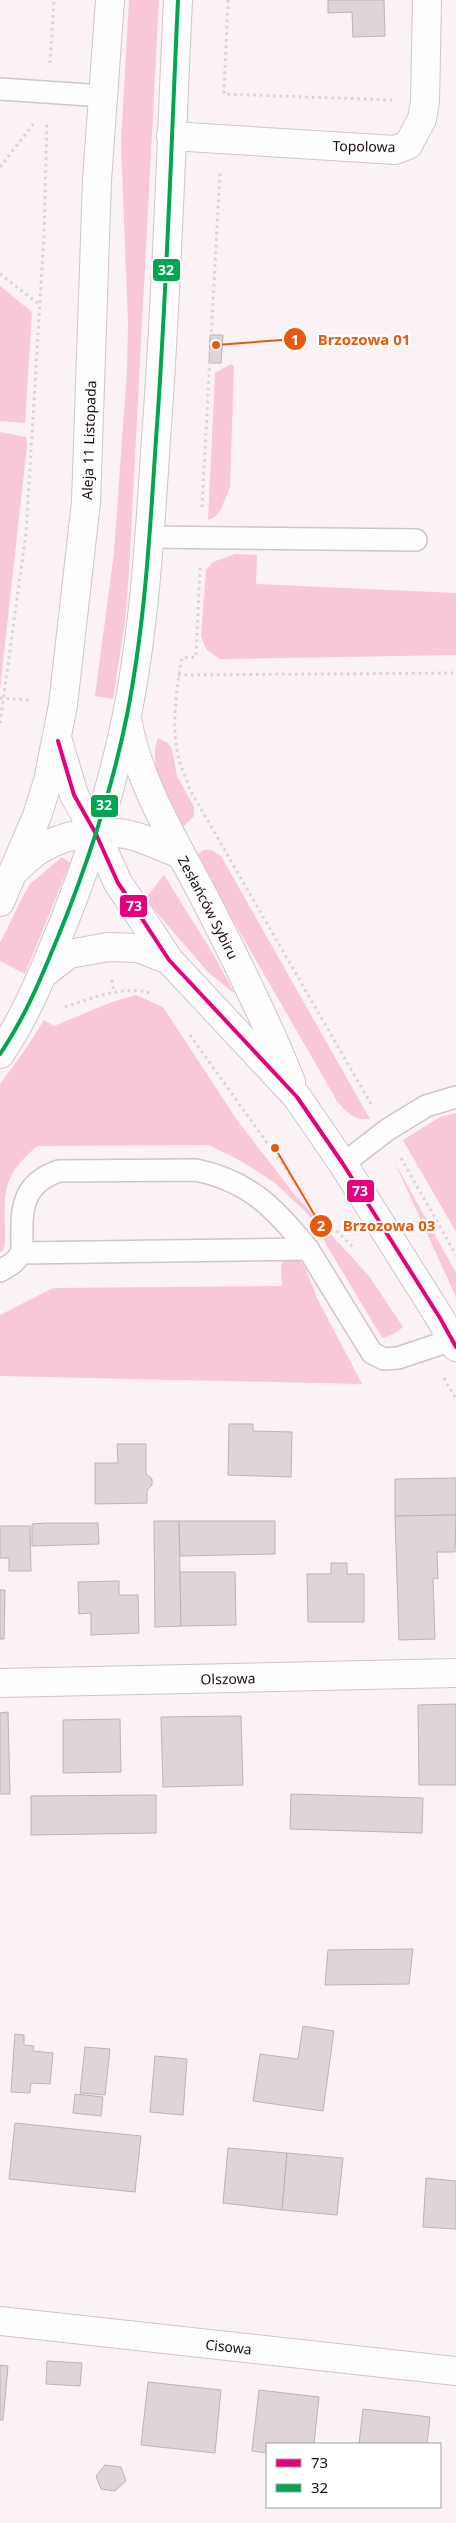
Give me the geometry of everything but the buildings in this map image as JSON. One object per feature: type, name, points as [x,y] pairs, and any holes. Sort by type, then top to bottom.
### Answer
[{"type":"street","name":"Aleja 11 Listopada","points":[[0,902],[14,873],[48,781],[58,740],[86,502],[96,180],[110,0]]},
{"type":"street","points":[[0,1054],[17,1028],[43,974],[96,834],[127,716],[140,635],[164,338],[178,0]]},
{"type":"street","name":"Topolowa","points":[[172,136],[395,150],[408,145],[416,134],[422,119],[425,102],[427,0]]},
{"type":"street","name":"Zesłańców Sybiru","points":[[127,716],[131,742],[140,768],[180,854],[254,992],[297,1097]]},
{"type":"street","name":"Zesłańców Sybiru","points":[[58,740],[74,795],[96,834],[118,883],[169,960],[297,1097],[343,1164],[454,1343]]},
{"type":"street","name":"Aleja 11 Listopada","points":[[14,873],[28,857],[43,845],[58,839],[96,834],[118,833],[180,854]]},
{"type":"street","name":"Zesłańców Sybiru","points":[[43,974],[69,954],[108,947],[138,948],[169,960]]},
{"type":"street","name":"Olszowa","points":[[0,1683],[456,1673]]},
{"type":"street","name":"Cisowa","points":[[0,2321],[456,2371]]},
{"type":"lane","points":[[0,89],[48,99],[104,96]]},
{"type":"lane","points":[[149,536],[416,540]]},
{"type":"lane","points":[[343,1164],[387,1130],[426,1106],[456,1097]]},
{"type":"lane","points":[[0,1271],[13,1263],[22,1253],[22,1212],[25,1199],[31,1188],[43,1176],[60,1171],[196,1170],[217,1174],[261,1198],[282,1216],[308,1249],[372,1353],[384,1359],[398,1358],[424,1349],[454,1343]]},
{"type":"lane","points":[[22,1253],[308,1249]]},
{"type":"path","points":[[0,723],[26,533],[44,236],[48,99],[54,0]]},
{"type":"path","points":[[228,0],[224,94],[425,102]]},
{"type":"path","points":[[0,167],[48,99]]},
{"type":"path","points":[[220,163],[196,657],[182,658],[178,675],[175,724],[179,759],[190,790],[372,1106]]},
{"type":"path","points":[[0,274],[40,304]]},
{"type":"path","points":[[178,675],[456,673]]},
{"type":"path","points":[[2,698],[32,700]]},
{"type":"path","points":[[59,1009],[114,992],[143,991],[157,996]]},
{"type":"path","points":[[187,1030],[309,1201]]},
{"type":"path","points":[[397,1149],[456,1255]]},
{"type":"path","points":[[326,1220],[358,1254]]},
{"type":"path","points":[[424,1349],[456,1399]]},
{"type":"shaded area","points":[[129,0],[159,0],[129,571],[125,622],[113,699],[95,696],[114,553],[127,371],[128,323],[121,142]]},
{"type":"shaded area","points":[[0,286],[32,312],[25,423],[0,421]]},
{"type":"shaded area","points":[[231,364],[234,366],[230,487],[221,509],[215,517],[208,520],[215,373]]},
{"type":"shaded area","points":[[0,432],[26,437],[27,446],[0,689]]},
{"type":"shaded area","points":[[235,554],[257,555],[256,584],[456,593],[456,655],[220,659],[207,650],[201,637],[206,570],[213,562]]},
{"type":"shaded area","points":[[158,738],[168,743],[172,749],[177,776],[194,807],[194,816],[181,829],[160,785],[155,761],[155,749]]},
{"type":"shaded area","points":[[203,850],[212,850],[221,856],[370,1119],[359,1119],[351,1115],[337,1101],[196,856]]},
{"type":"shaded area","points":[[62,857],[70,863],[25,974],[0,961],[0,943],[30,884]]},
{"type":"shaded area","points":[[164,875],[215,957],[235,994],[208,972],[145,899]]},
{"type":"shaded area","points":[[136,995],[163,1007],[237,1120],[295,1195],[369,1276],[403,1327],[394,1334],[382,1338],[308,1214],[275,1183],[243,1162],[209,1145],[37,1146],[19,1164],[9,1180],[5,1199],[5,1244],[3,1251],[0,1252],[0,1084],[44,1020],[54,1026],[112,1002]]},
{"type":"shaded area","points":[[456,1113],[456,1232],[403,1140],[440,1117]]},
{"type":"shaded area","points":[[395,1163],[456,1273],[456,1297]]},
{"type":"shaded area","points":[[286,1257],[296,1257],[305,1267],[317,1298],[362,1384],[0,1376],[0,1315],[53,1288],[282,1286],[281,1264]]},
{"type":"transit line","name":"32","points":[[0,1054],[19,1023],[35,990],[83,872],[115,768],[133,681],[146,577],[160,384],[178,0]]},
{"type":"transit line","name":"73","points":[[58,741],[74,795],[96,834],[118,883],[169,960],[297,1097],[343,1164],[440,1318],[456,1347]]},
{"type":"place","name":"Brzozowa 01","points":[[216,345]]},
{"type":"place","name":"Brzozowa 03","points":[[275,1148]]}]
